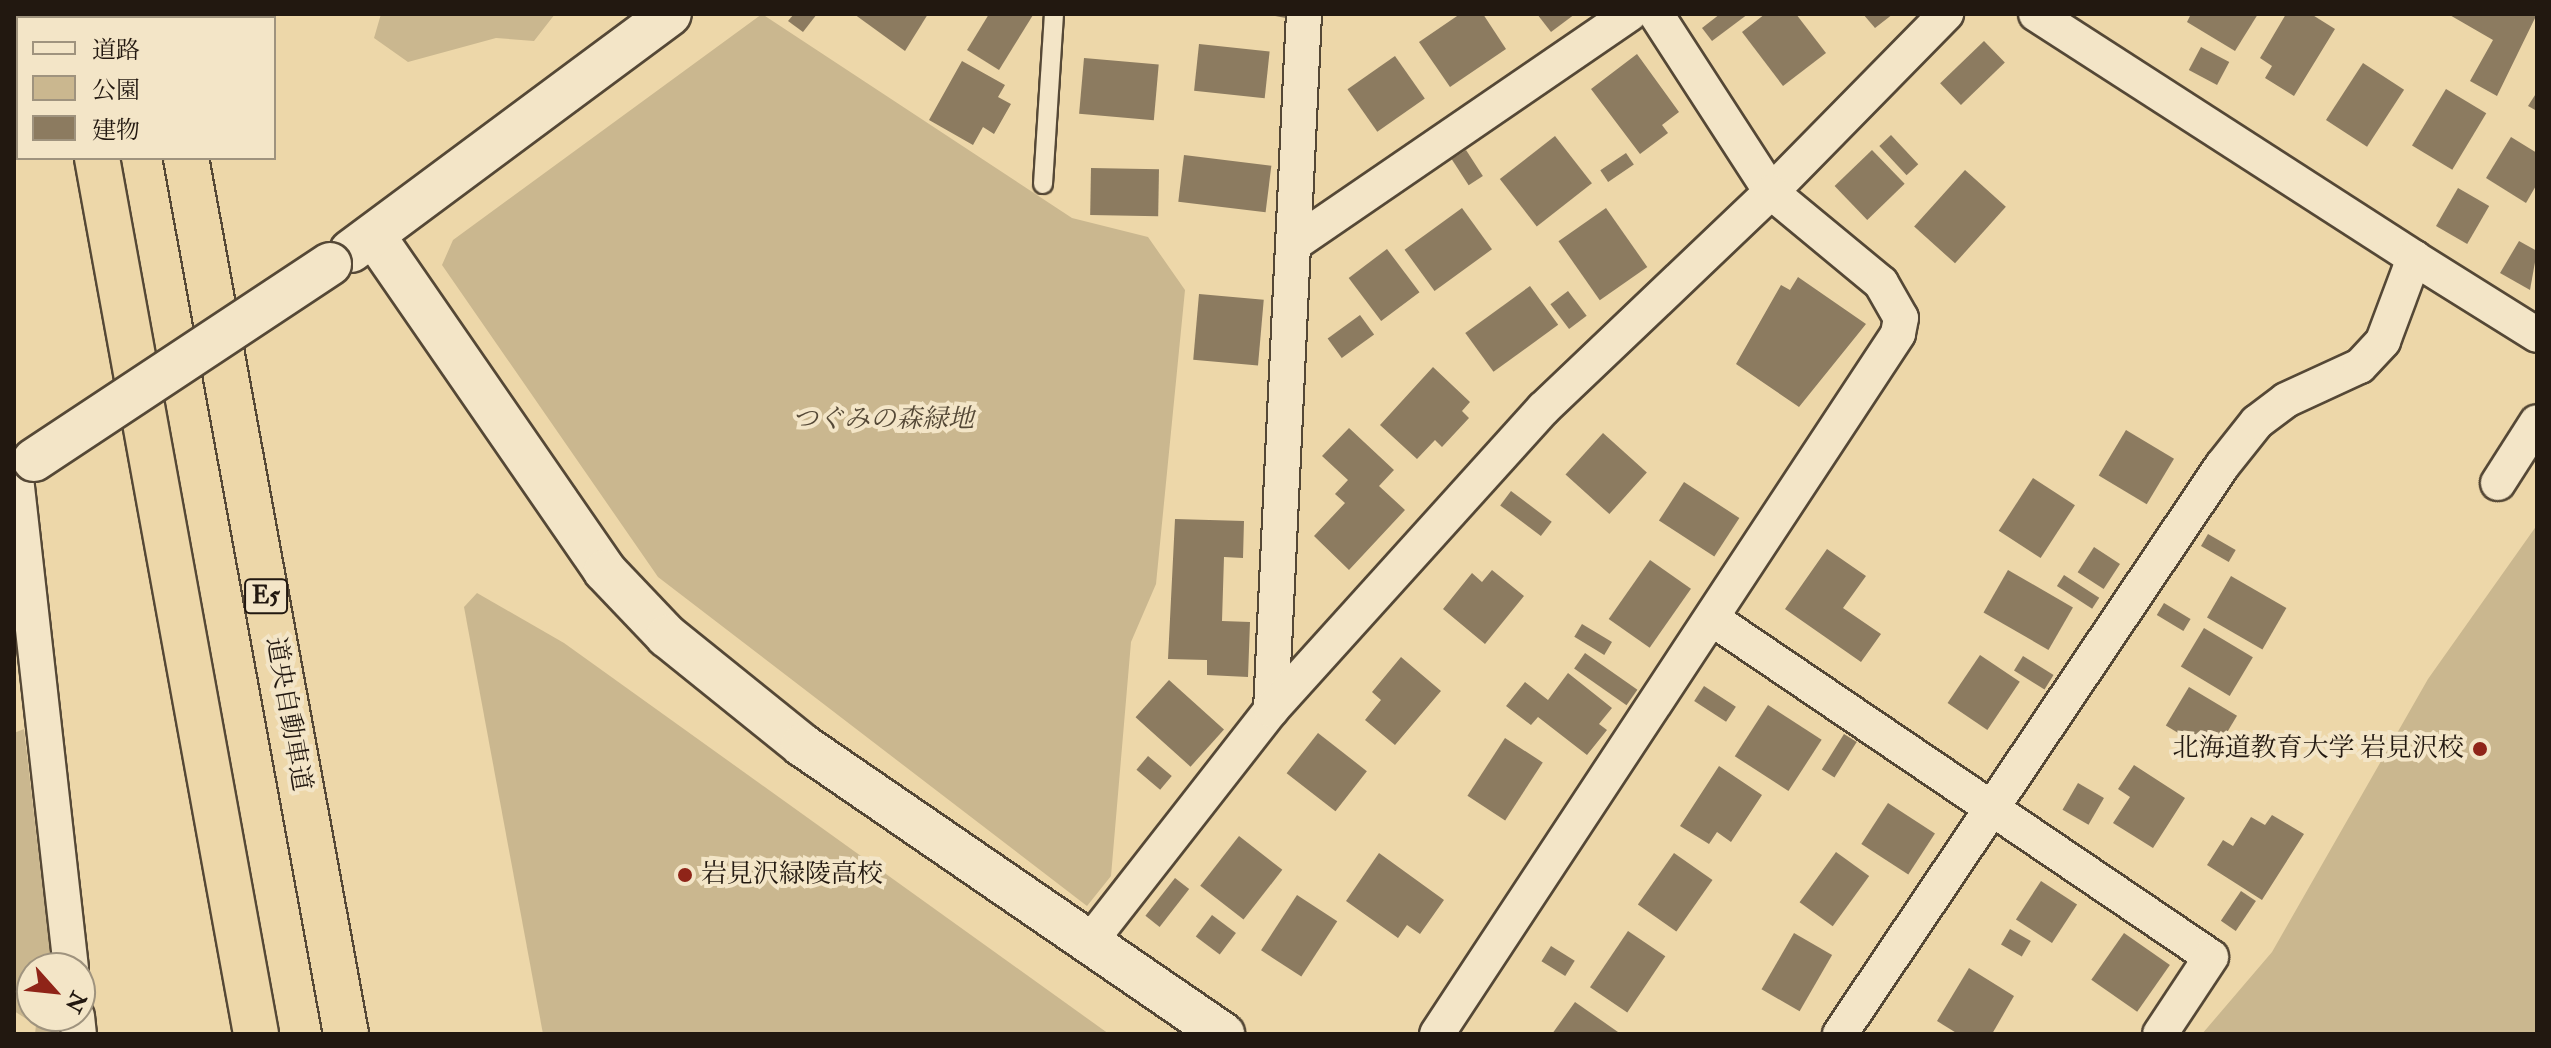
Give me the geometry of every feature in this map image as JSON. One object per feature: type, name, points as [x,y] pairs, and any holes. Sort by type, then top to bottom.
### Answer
[{"type":"highway","points":[[97,160],[256,1034]]},
{"type":"highway","name":"道央自動車道","points":[[186,160],[346,1034]]},
{"type":"street","points":[[69,952],[21,467],[374,236],[670,14]]},
{"type":"street","points":[[1271,710],[1304,14]]},
{"type":"street","points":[[1295,243],[1629,14]]},
{"type":"street","points":[[1437,1034],[1887,361],[1901,318],[1881,283],[1771,192],[1656,14]]},
{"type":"street","points":[[1089,943],[1271,710],[1543,409],[1771,192],[1946,14]]},
{"type":"street","points":[[2036,14],[2537,335]]},
{"type":"street","points":[[374,236],[605,571],[667,636],[778,728],[1223,1034]]},
{"type":"street","points":[[1840,1034],[2257,422],[2360,366],[2383,341],[2414,258]]},
{"type":"street","points":[[2498,483],[2537,422]]},
{"type":"street","points":[[1714,620],[1993,806],[2211,957],[2160,1034]]},
{"type":"lane","points":[[1043,184],[1054,14]]},
{"type":"green space","points":[[381,14],[555,14],[534,41],[496,38],[408,62],[374,38]]},
{"type":"green space","name":"つぐみの森緑地","points":[[762,14],[1072,218],[1148,237],[1185,290],[1156,584],[1131,642],[1111,876],[1087,906],[658,577],[442,265],[453,240]]},
{"type":"green space","name":"北海道教育大学 岩見沢校","points":[[2537,525],[2537,1034],[2202,1034],[2272,952],[2428,679]]},
{"type":"green space","name":"岩見沢緑陵高校","points":[[477,593],[564,643],[1109,1034],[543,1034],[464,607]]},
{"type":"green space","points":[[24,729],[50,952],[16,952],[16,1012],[14,1011],[14,733]]},
{"type":"green space","points":[[59,1032],[59,1034],[35,1034]]},
{"type":"building","points":[[794,14],[817,14],[803,32],[788,21]]},
{"type":"building","points":[[854,14],[928,14],[905,51]]},
{"type":"building","points":[[989,14],[1033,15],[999,70],[967,50]]},
{"type":"building","points":[[1265,14],[1286,14],[1286,18]]},
{"type":"building","points":[[1460,14],[1483,14],[1506,49],[1450,87],[1419,42]]},
{"type":"building","points":[[1537,14],[1575,14],[1551,32]]},
{"type":"building","points":[[1720,14],[1748,14],[1712,41],[1702,28]]},
{"type":"building","points":[[1765,14],[1796,14],[1826,53],[1783,86],[1742,32]]},
{"type":"building","points":[[1863,14],[1893,14],[1875,28]]},
{"type":"building","points":[[2191,14],[2258,14],[2235,51],[2187,22]]},
{"type":"building","points":[[2286,14],[2311,14],[2335,29],[2294,96],[2265,78],[2272,66],[2260,58]]},
{"type":"building","points":[[2448,14],[2537,14],[2497,96],[2470,81],[2493,40]]},
{"type":"building","points":[[1984,41],[2005,63],[1961,105],[1940,83]]},
{"type":"building","points":[[1199,44],[1270,51],[1265,98],[1194,91]]},
{"type":"building","points":[[2201,47],[2229,62],[2217,85],[2189,70]]},
{"type":"building","points":[[1637,54],[1679,112],[1662,125],[1668,133],[1640,154],[1591,89]]},
{"type":"building","points":[[1395,56],[1425,99],[1377,132],[1347,89]]},
{"type":"building","points":[[1084,58],[1159,65],[1154,120],[1079,114]]},
{"type":"building","points":[[962,61],[1005,85],[998,97],[1011,104],[994,134],[983,127],[973,145],[929,120]]},
{"type":"building","points":[[2363,63],[2404,90],[2367,147],[2326,120]]},
{"type":"building","points":[[2446,89],[2486,113],[2452,170],[2412,146]]},
{"type":"building","points":[[2537,92],[2537,111],[2528,106]]},
{"type":"building","points":[[1891,135],[1918,164],[1907,175],[1879,146]]},
{"type":"building","points":[[1555,136],[1592,183],[1537,226],[1500,179]]},
{"type":"building","points":[[2511,137],[2537,153],[2537,184],[2526,203],[2486,178]]},
{"type":"building","points":[[1466,150],[1483,176],[1469,185],[1452,159]]},
{"type":"building","points":[[1872,150],[1905,184],[1867,220],[1835,186]]},
{"type":"building","points":[[1626,153],[1634,165],[1608,182],[1600,170]]},
{"type":"building","points":[[1184,155],[1271,166],[1266,212],[1178,202]]},
{"type":"building","points":[[1091,168],[1159,169],[1158,216],[1090,215]]},
{"type":"building","points":[[1965,170],[2006,207],[1955,263],[1914,226]]},
{"type":"building","points":[[2458,188],[2489,206],[2467,244],[2436,226]]},
{"type":"building","points":[[1462,208],[1492,249],[1435,291],[1405,250]]},
{"type":"building","points":[[1606,208],[1647,267],[1600,300],[1558,241]]},
{"type":"building","points":[[2519,241],[2537,251],[2530,290],[2500,273]]},
{"type":"building","points":[[1387,249],[1419,292],[1381,321],[1349,278]]},
{"type":"building","points":[[1798,277],[1866,324],[1799,407],[1736,364],[1781,285],[1790,290]]},
{"type":"building","points":[[1530,286],[1558,325],[1493,372],[1465,333]]},
{"type":"building","points":[[1568,291],[1587,316],[1569,329],[1550,304]]},
{"type":"building","points":[[1199,294],[1264,300],[1258,365],[1193,360]]},
{"type":"building","points":[[1360,315],[1374,334],[1342,358],[1328,339]]},
{"type":"building","points":[[1433,367],[1470,402],[1462,411],[1469,418],[1442,447],[1435,440],[1417,459],[1380,425]]},
{"type":"building","points":[[1349,428],[1394,470],[1379,486],[1405,510],[1349,570],[1314,536],[1345,503],[1335,494],[1348,480],[1322,456]]},
{"type":"building","points":[[2126,430],[2174,459],[2147,504],[2099,475]]},
{"type":"building","points":[[1603,433],[1647,472],[1609,514],[1566,475]]},
{"type":"building","points":[[2033,478],[2075,505],[2041,558],[1999,531]]},
{"type":"building","points":[[1684,482],[1739,518],[1714,557],[1659,521]]},
{"type":"building","points":[[1511,491],[1552,522],[1541,536],[1500,505]]},
{"type":"building","points":[[1175,519],[1244,521],[1243,558],[1224,557],[1222,621],[1250,622],[1248,677],[1207,675],[1207,660],[1168,659]]},
{"type":"building","points":[[2208,534],[2236,550],[2229,562],[2201,546]]},
{"type":"building","points":[[2094,547],[2120,564],[2104,589],[2078,572]]},
{"type":"building","points":[[1827,549],[1866,576],[1843,608],[1881,634],[1861,662],[1785,609]]},
{"type":"building","points":[[1650,560],[1691,589],[1650,648],[1609,619]]},
{"type":"building","points":[[1492,570],[1524,596],[1485,644],[1443,609],[1472,573],[1482,582]]},
{"type":"building","points":[[2008,570],[2073,608],[2048,650],[1984,612]]},
{"type":"building","points":[[2064,575],[2099,598],[2092,609],[2057,586]]},
{"type":"building","points":[[2231,576],[2286,608],[2262,650],[2207,618]]},
{"type":"building","points":[[2164,603],[2191,619],[2183,631],[2157,615]]},
{"type":"building","points":[[1582,624],[1612,642],[1604,655],[1574,637]]},
{"type":"building","points":[[2204,628],[2253,657],[2230,696],[2181,667]]},
{"type":"building","points":[[1585,653],[1637,690],[1627,705],[1574,669]]},
{"type":"building","points":[[1980,655],[2020,682],[1987,730],[1948,703]]},
{"type":"building","points":[[2023,656],[2054,675],[2045,689],[2014,670]]},
{"type":"building","points":[[1401,657],[1441,691],[1395,745],[1365,720],[1381,700],[1372,692]]},
{"type":"building","points":[[1568,673],[1612,708],[1599,724],[1607,730],[1587,755],[1538,717],[1531,725],[1506,706],[1525,682],[1548,700]]},
{"type":"building","points":[[1169,680],[1224,730],[1191,767],[1136,717]]},
{"type":"building","points":[[1704,686],[1736,707],[1726,722],[1694,701]]},
{"type":"building","points":[[2189,687],[2237,716],[2214,754],[2166,726]]},
{"type":"building","points":[[1768,705],[1822,740],[1788,791],[1735,756]]},
{"type":"building","points":[[1318,733],[1367,771],[1335,811],[1287,773]]},
{"type":"building","points":[[1844,734],[1857,742],[1834,778],[1822,770]]},
{"type":"building","points":[[1505,738],[1543,763],[1505,820],[1467,796]]},
{"type":"building","points":[[1148,756],[1172,776],[1160,790],[1136,770]]},
{"type":"building","points":[[2134,765],[2185,798],[2153,848],[2113,823],[2130,797],[2118,789]]},
{"type":"building","points":[[1719,766],[1762,795],[1731,842],[1717,832],[1709,844],[1680,826]]},
{"type":"building","points":[[2078,783],[2104,798],[2088,825],[2062,810]]},
{"type":"building","points":[[1888,803],[1935,833],[1908,875],[1861,844]]},
{"type":"building","points":[[2272,815],[2304,834],[2262,900],[2207,865],[2223,840],[2233,846],[2251,817],[2265,825]]},
{"type":"building","points":[[1239,836],[1282,870],[1244,920],[1200,886]]},
{"type":"building","points":[[1836,852],[1869,876],[1833,926],[1800,902]]},
{"type":"building","points":[[1379,853],[1444,900],[1420,934],[1407,925],[1398,938],[1346,901]]},
{"type":"building","points":[[1674,853],[1713,880],[1676,932],[1638,905]]},
{"type":"building","points":[[1175,878],[1189,889],[1160,927],[1145,916]]},
{"type":"building","points":[[2041,881],[2077,904],[2052,943],[2016,920]]},
{"type":"building","points":[[2241,891],[2256,901],[2236,931],[2221,921]]},
{"type":"building","points":[[1297,895],[1337,921],[1301,976],[1261,950]]},
{"type":"building","points":[[1212,915],[1236,933],[1220,955],[1196,937]]},
{"type":"building","points":[[2010,929],[2031,941],[2022,957],[2001,945]]},
{"type":"building","points":[[1628,931],[1665,956],[1627,1013],[1590,987]]},
{"type":"building","points":[[1794,933],[1832,955],[1800,1011],[1762,989]]},
{"type":"building","points":[[2124,933],[2170,965],[2137,1012],[2091,980]]},
{"type":"building","points":[[1551,946],[1575,961],[1565,976],[1541,961]]},
{"type":"building","points":[[1969,968],[2014,996],[1992,1034],[1958,1034],[1937,1021]]},
{"type":"building","points":[[1575,1002],[1618,1032],[1552,1034]]},
{"type":"place","name":"北海道教育大学 岩見沢校","points":[[2480,749]]},
{"type":"place","name":"岩見沢緑陵高校","points":[[685,875]]}]
